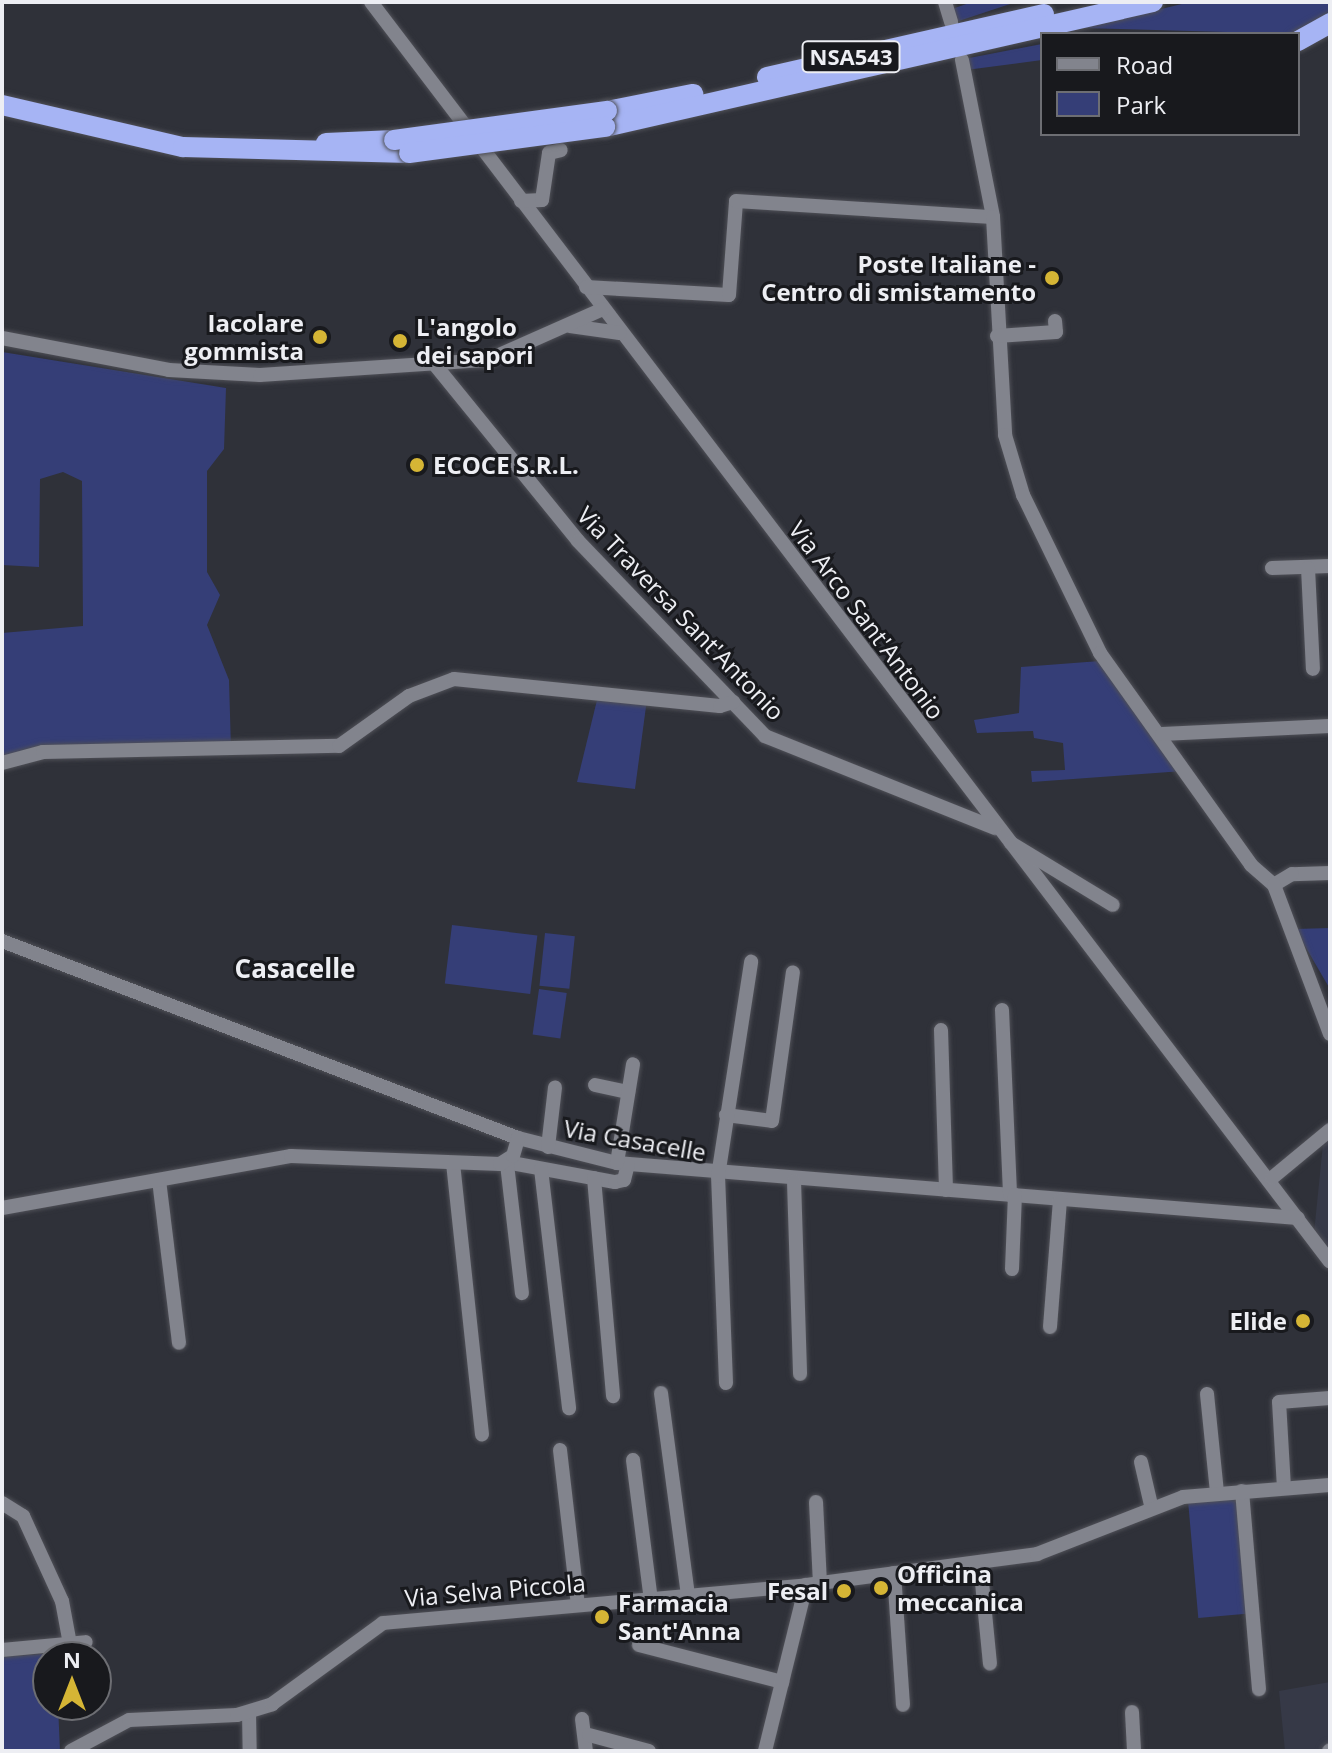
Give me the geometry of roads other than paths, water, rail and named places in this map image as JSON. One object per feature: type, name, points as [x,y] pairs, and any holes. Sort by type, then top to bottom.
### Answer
[{"type":"highway","name":"NSA543","points":[[980,35],[1037,2]]},
{"type":"highway","name":"NSA543","points":[[980,35],[1094,2]]},
{"type":"highway","name":"NSA543","points":[[232,145],[290,149],[402,147],[606,119],[980,35],[1153,2]]},
{"type":"highway","points":[[1300,40],[1330,23]]},
{"type":"highway","name":"NSA543","points":[[980,35],[1040,39]]},
{"type":"highway","points":[[2,93],[109,121],[232,145]]},
{"type":"highway","points":[[2,105],[118,136],[232,145]]},
{"type":"street","name":"Via Arco Sant'Antonio","points":[[371,2],[1002,835],[1272,1178],[1330,1262]]},
{"type":"street","points":[[945,2],[951,22]]},
{"type":"street","points":[[962,60],[993,217],[997,336],[1005,435],[1023,495],[1100,653],[1162,734],[1251,865],[1274,885],[1330,1034]]},
{"type":"street","points":[[521,201],[542,200],[549,153],[561,150]]},
{"type":"street","points":[[569,326],[582,302],[583,283],[729,295],[736,201],[993,217]]},
{"type":"street","points":[[2,338],[218,375],[436,366],[510,354],[603,309]]},
{"type":"street","points":[[997,336],[1056,332],[1055,321]]},
{"type":"street","points":[[569,326],[622,334]]},
{"type":"street","name":"Via Traversa Sant'Antonio","points":[[436,366],[578,541],[733,702],[785,746],[1002,835]]},
{"type":"street","points":[[1272,568],[1330,566]]},
{"type":"street","points":[[1308,568],[1313,669]]},
{"type":"street","points":[[2,763],[43,752],[339,746],[409,696],[454,679],[733,702]]},
{"type":"street","points":[[1162,734],[1330,726]]},
{"type":"street","points":[[1002,835],[1113,905]]},
{"type":"street","points":[[1274,885],[1292,874],[1330,873]]},
{"type":"street","name":"Via Casacelle","points":[[2,941],[518,1138],[622,1164],[718,1176],[946,1190],[1298,1218]]},
{"type":"street","points":[[726,1383],[718,1176],[751,962]]},
{"type":"street","points":[[726,1115],[772,1121],[793,972]]},
{"type":"street","points":[[1002,1010],[1013,1195],[1012,1269]]},
{"type":"street","points":[[941,1030],[946,1190]]},
{"type":"street","points":[[2,1208],[291,1156],[507,1163],[622,1181],[633,1064]]},
{"type":"street","points":[[595,1085],[628,1092]]},
{"type":"street","points":[[548,1147],[555,1087]]},
{"type":"street","points":[[1272,1178],[1330,1130]]},
{"type":"street","points":[[518,1138],[507,1163],[522,1293]]},
{"type":"street","points":[[453,1163],[482,1434]]},
{"type":"street","points":[[541,1169],[569,1408]]},
{"type":"street","points":[[594,1178],[613,1396]]},
{"type":"street","points":[[159,1180],[179,1343]]},
{"type":"street","points":[[794,1181],[800,1374]]},
{"type":"street","points":[[1050,1327],[1060,1199]]},
{"type":"street","points":[[661,1393],[688,1596]]},
{"type":"street","points":[[1207,1394],[1217,1492]]},
{"type":"street","points":[[1284,1488],[1279,1402],[1330,1398]]},
{"type":"street","points":[[560,1450],[578,1605]]},
{"type":"street","points":[[633,1460],[651,1600]]},
{"type":"street","points":[[1141,1462],[1151,1505]]},
{"type":"street","name":"Via Selva Piccola","points":[[71,1751],[129,1720],[249,1712],[291,1695],[383,1623],[813,1584],[980,1562],[1063,1548],[1151,1505],[1217,1492],[1330,1485]]},
{"type":"street","points":[[1242,1491],[1259,1689]]},
{"type":"street","points":[[765,1751],[782,1682],[813,1584],[816,1502]]},
{"type":"street","points":[[2,1503],[23,1516],[62,1601],[69,1641]]},
{"type":"street","points":[[980,1562],[990,1664]]},
{"type":"street","points":[[894,1573],[903,1705]]},
{"type":"street","points":[[639,1645],[782,1682]]},
{"type":"street","points":[[2,1650],[32,1647]]},
{"type":"street","points":[[249,1712],[250,1751]]},
{"type":"street","points":[[1132,1712],[1134,1751]]},
{"type":"street","points":[[582,1719],[586,1751]]},
{"type":"street","points":[[589,1735],[649,1751]]},
{"type":"place","name":"Poste Italiane - Centro di smistamento","points":[[1052,278]]},
{"type":"place","name":"Iacolare gommista","points":[[320,337]]},
{"type":"place","name":"L'angolo dei sapori","points":[[400,341]]},
{"type":"place","name":"ECOCE S.R.L.","points":[[417,465]]},
{"type":"place","name":"Elide","points":[[1303,1321]]},
{"type":"place","name":"Officina meccanica","points":[[881,1588]]},
{"type":"place","name":"Fesal","points":[[844,1591]]},
{"type":"place","name":"Farmacia Sant'Anna","points":[[602,1617]]},
{"type":"district","name":"Casacelle","points":[[295,969]]}]
